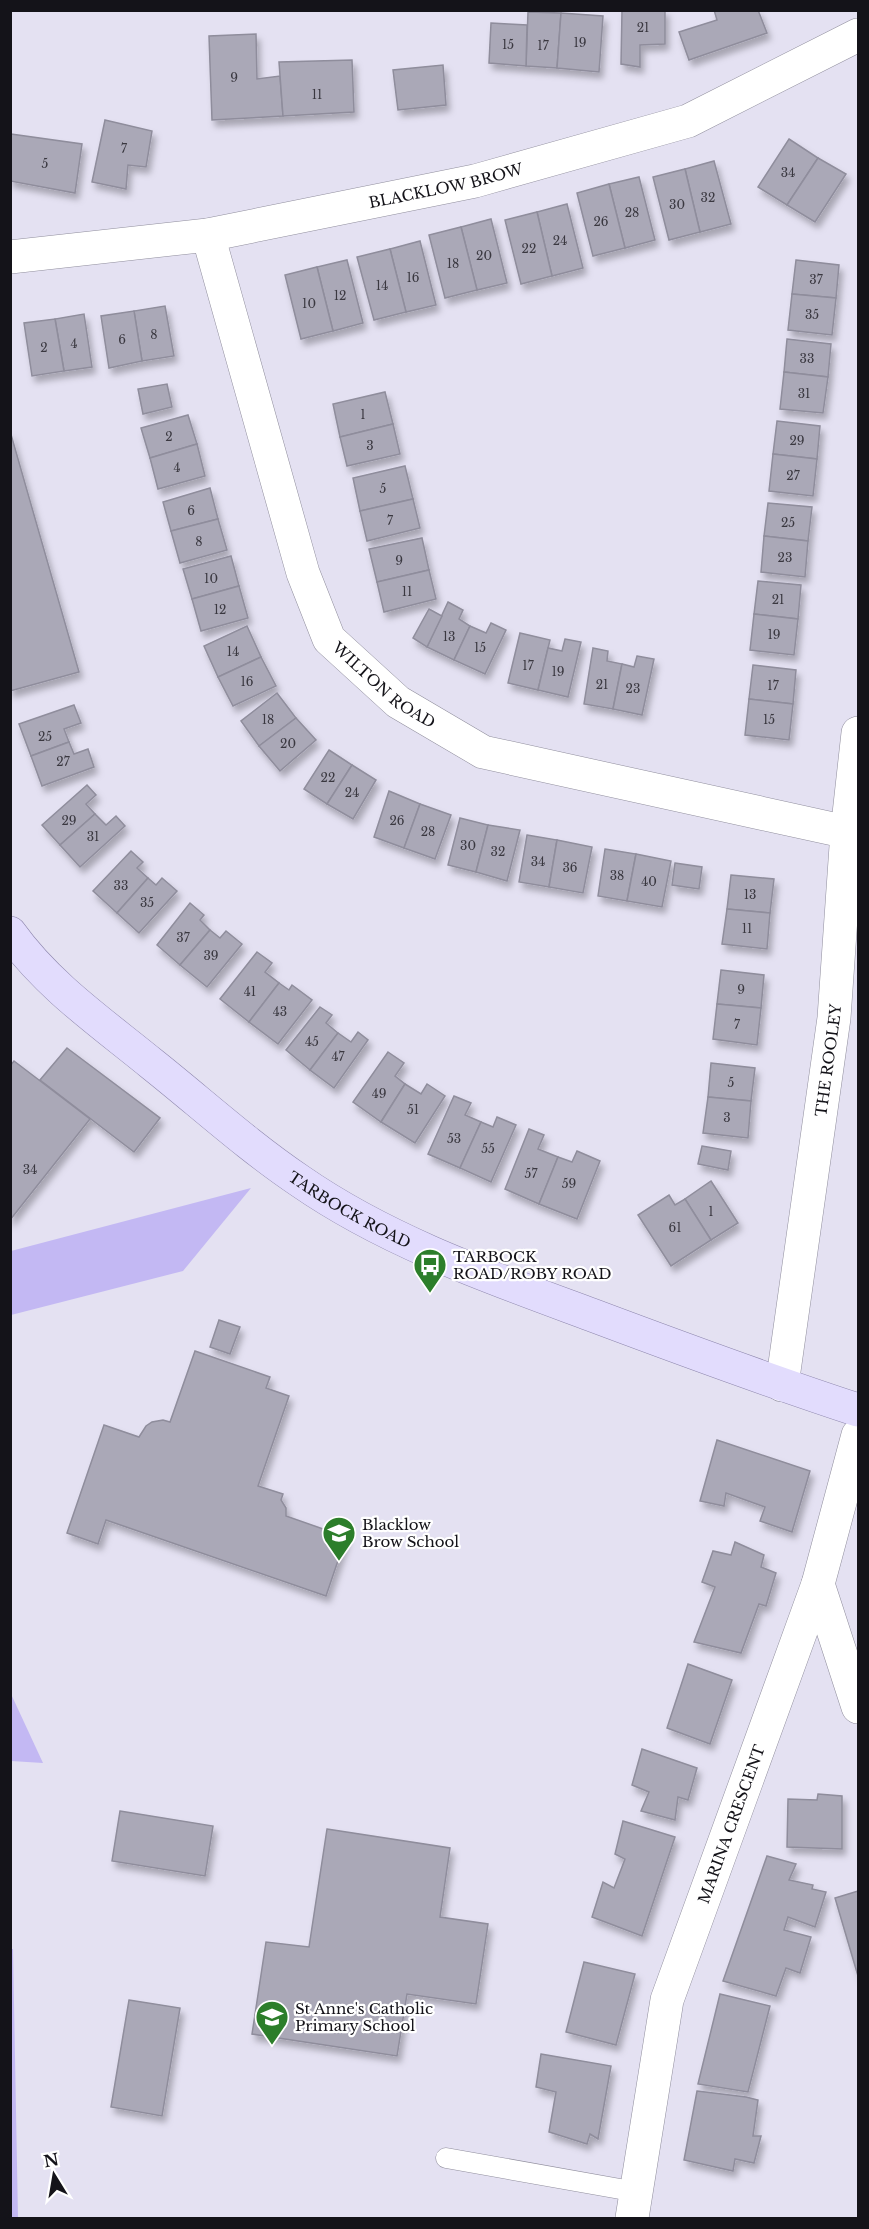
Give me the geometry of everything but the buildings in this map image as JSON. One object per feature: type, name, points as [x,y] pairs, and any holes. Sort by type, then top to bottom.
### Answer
[{"type":"main road","name":"TARBOCK ROAD","points":[[10,933],[28,958],[75,1003],[225,1123],[300,1181],[382,1230],[476,1273],[782,1386],[858,1410]]},
{"type":"street","name":"BLACKLOW BROW","points":[[10,258],[208,235],[474,181],[688,121],[858,35]]},
{"type":"street","name":"WILTON ROAD","points":[[208,235],[303,573],[329,639],[398,702],[483,752],[847,832]]},
{"type":"street","name":"THE ROOLEY","points":[[782,1386],[846,1019],[847,832],[858,733]]},
{"type":"street","name":"MARINA CRESCENT","points":[[634,2205],[667,2000],[818,1584],[858,1435]]},
{"type":"street","points":[[818,1584],[858,1707]]},
{"type":"lane","points":[[446,2158],[634,2205]]},
{"type":"shaded area","points":[[251,1188],[183,1271],[11,1315],[11,1251]]},
{"type":"shaded area","points":[[11,1694],[43,1763],[11,1761]]},
{"type":"shaded area","points":[[11,1949],[13,1949],[18,2218],[10,2218]]},
{"type":"place","name":"TARBOCK ROAD/ROBY ROAD","points":[[430,1294]]},
{"type":"place","name":"Blacklow Brow School","points":[[339,1562]]},
{"type":"place","name":"St Anne's Catholic Primary School","points":[[272,2046]]}]
